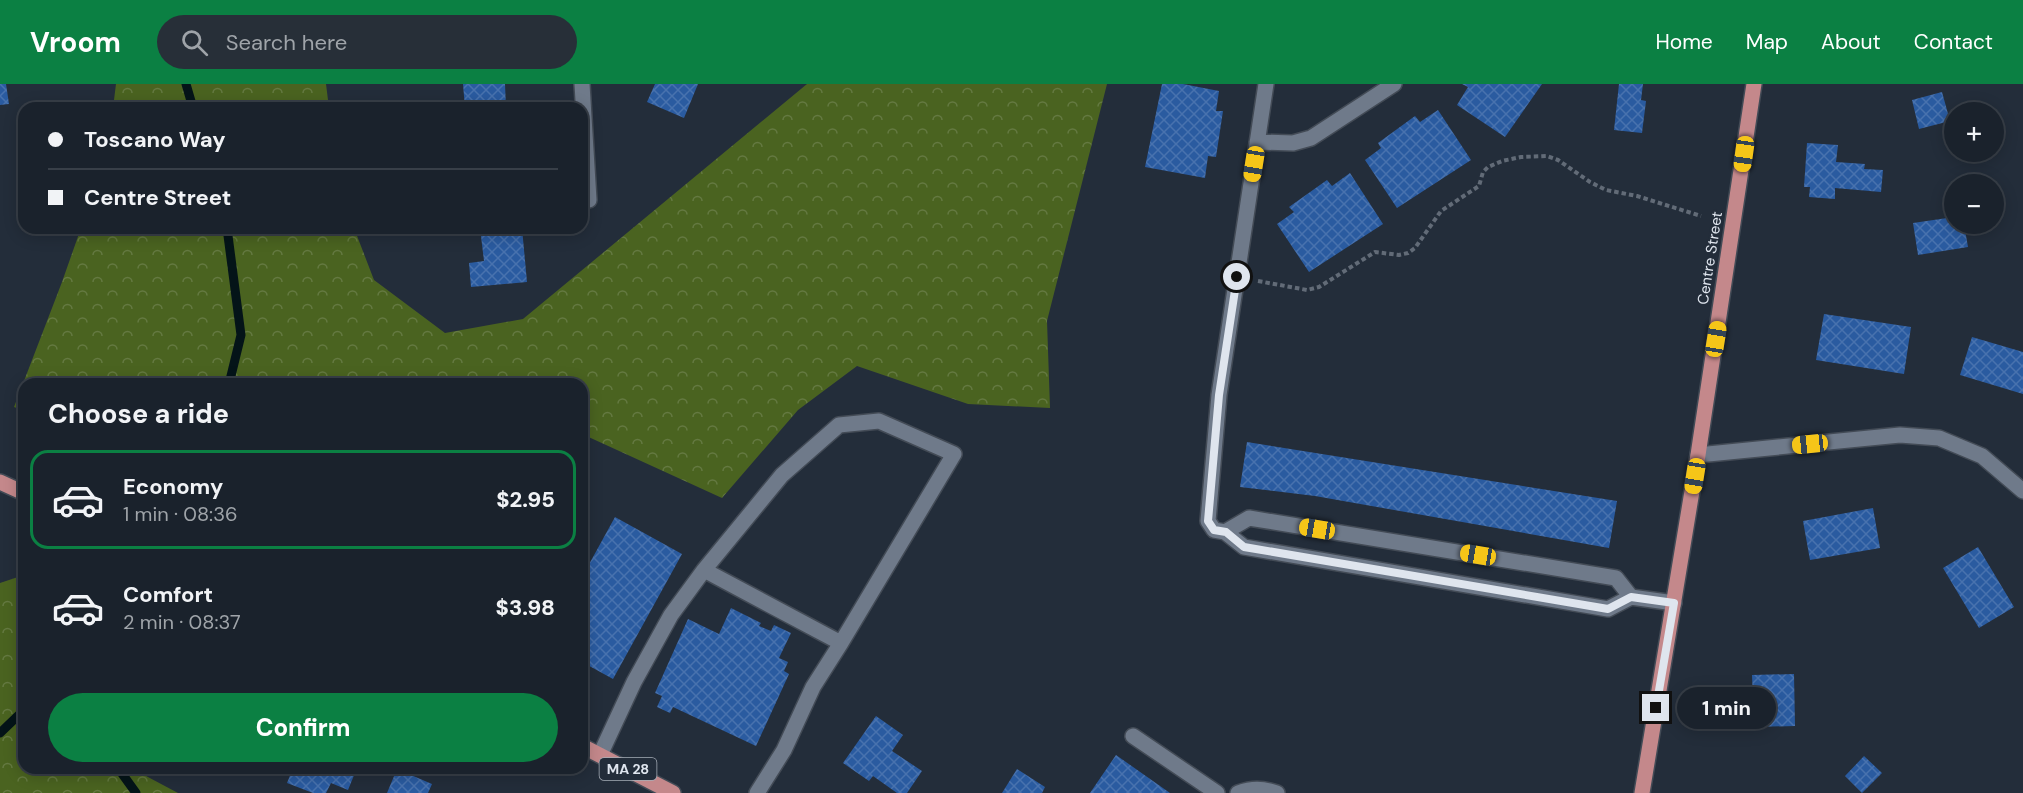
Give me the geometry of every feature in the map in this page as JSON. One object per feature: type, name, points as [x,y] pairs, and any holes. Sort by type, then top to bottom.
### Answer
[{"type":"main road","name":"Centre Street","points":[[1642,793],[1698,455],[1754,84]]},
{"type":"main road","points":[[0,482],[18,490]]},
{"type":"main road","name":"MA 28","points":[[588,749],[673,793]]},
{"type":"street","points":[[582,84],[583,102]]},
{"type":"street","points":[[1266,84],[1219,395],[1208,521],[1214,530],[1226,532],[1244,547],[1608,609],[1631,597],[1674,603]]},
{"type":"street","points":[[1257,142],[1293,143],[1311,138],[1394,84]]},
{"type":"street","points":[[588,183],[589,200]]},
{"type":"street","points":[[600,754],[634,682],[671,615],[704,570],[782,475],[839,425],[879,421],[954,454],[813,687],[784,750],[757,793]]},
{"type":"street","points":[[1698,455],[1900,435],[1939,438],[1982,456],[2023,491]]},
{"type":"street","points":[[1226,532],[1248,518],[1616,578],[1631,597]]},
{"type":"street","points":[[704,570],[841,643]]},
{"type":"street","points":[[1133,736],[1216,793]]},
{"type":"street","points":[[1238,793],[1252,788],[1267,789],[1277,793]]},
{"type":"path","points":[[1237,277],[1307,290],[1319,287],[1375,252],[1399,255],[1408,253],[1415,248],[1441,211],[1479,186],[1483,172],[1488,167],[1521,157],[1546,156],[1558,160],[1606,190],[1637,196],[1701,216]]},
{"type":"green space","points":[[116,84],[326,84],[328,102],[114,102]]},
{"type":"green space","points":[[807,84],[1107,84],[1047,321],[1050,408],[968,404],[857,366],[798,410],[722,498],[588,437],[588,378],[25,378],[79,234],[356,234],[374,280],[445,333],[523,319]]},
{"type":"green space","points":[[18,397],[18,409],[14,407]]},
{"type":"green space","points":[[18,577],[18,774],[142,774],[178,793],[0,793],[0,583]]},
{"type":"building","points":[[0,84],[6,84],[9,104],[0,105]]},
{"type":"building","points":[[463,84],[505,84],[506,102],[464,102]]},
{"type":"building","points":[[655,84],[698,84],[684,118],[647,102]]},
{"type":"building","points":[[1162,84],[1183,84],[1219,91],[1216,111],[1223,111],[1216,157],[1208,156],[1205,178],[1145,167]]},
{"type":"building","points":[[1462,84],[1542,84],[1505,137],[1457,105],[1468,87]]},
{"type":"building","points":[[1619,84],[1643,84],[1641,100],[1646,101],[1642,133],[1614,130]]},
{"type":"building","points":[[1942,92],[1945,102],[1944,123],[1919,129],[1912,100]]},
{"type":"building","points":[[1438,110],[1471,160],[1397,208],[1365,160],[1381,148],[1378,143],[1415,116],[1420,122]]},
{"type":"building","points":[[1807,143],[1838,145],[1836,162],[1865,164],[1864,169],[1883,170],[1881,192],[1835,188],[1835,199],[1809,197],[1810,187],[1804,187]]},
{"type":"building","points":[[1350,173],[1383,224],[1309,272],[1277,224],[1294,212],[1289,207],[1327,180],[1332,186]]},
{"type":"building","points":[[1944,218],[1944,234],[1966,234],[1968,247],[1918,255],[1913,223]]},
{"type":"building","points":[[481,234],[523,234],[527,282],[471,287],[469,263],[484,261]]},
{"type":"building","points":[[1824,314],[1911,327],[1904,374],[1816,360]]},
{"type":"building","points":[[1972,337],[2023,352],[2023,394],[1960,375]]},
{"type":"building","points":[[1247,442],[1617,501],[1609,548],[1315,496],[1240,487]]},
{"type":"building","points":[[1873,508],[1880,548],[1810,560],[1803,521]]},
{"type":"building","points":[[615,517],[682,554],[613,679],[588,665],[588,566]]},
{"type":"building","points":[[1978,547],[2014,607],[1979,628],[1943,568]]},
{"type":"building","points":[[731,608],[761,623],[759,626],[771,631],[774,625],[791,633],[779,658],[788,662],[784,671],[789,674],[756,746],[673,707],[670,713],[657,707],[662,696],[655,693],[688,619],[719,634]]},
{"type":"building","points":[[1794,674],[1795,726],[1754,727],[1752,675]]},
{"type":"building","points":[[876,716],[903,735],[892,751],[922,771],[907,793],[897,793],[873,776],[869,781],[843,763]]},
{"type":"building","points":[[1116,755],[1170,793],[1090,793]]},
{"type":"building","points":[[1864,756],[1882,773],[1862,793],[1845,776]]},
{"type":"building","points":[[1017,769],[1045,787],[1042,793],[1002,793]]},
{"type":"building","points":[[291,774],[355,774],[348,790],[331,783],[326,793],[313,793],[287,783]]},
{"type":"building","points":[[395,774],[409,774],[432,784],[428,793],[387,793]]},
{"type":"waterway","points":[[186,84],[191,102]]},
{"type":"waterway","points":[[228,234],[241,335],[230,378]]},
{"type":"waterway","points":[[0,733],[18,716]]},
{"type":"waterway","points":[[122,774],[136,793]]},
{"type":"route","points":[[1237,277],[1219,395],[1208,521],[1214,530],[1226,532],[1244,547],[1608,609],[1631,597],[1674,603],[1656,708]]}]
